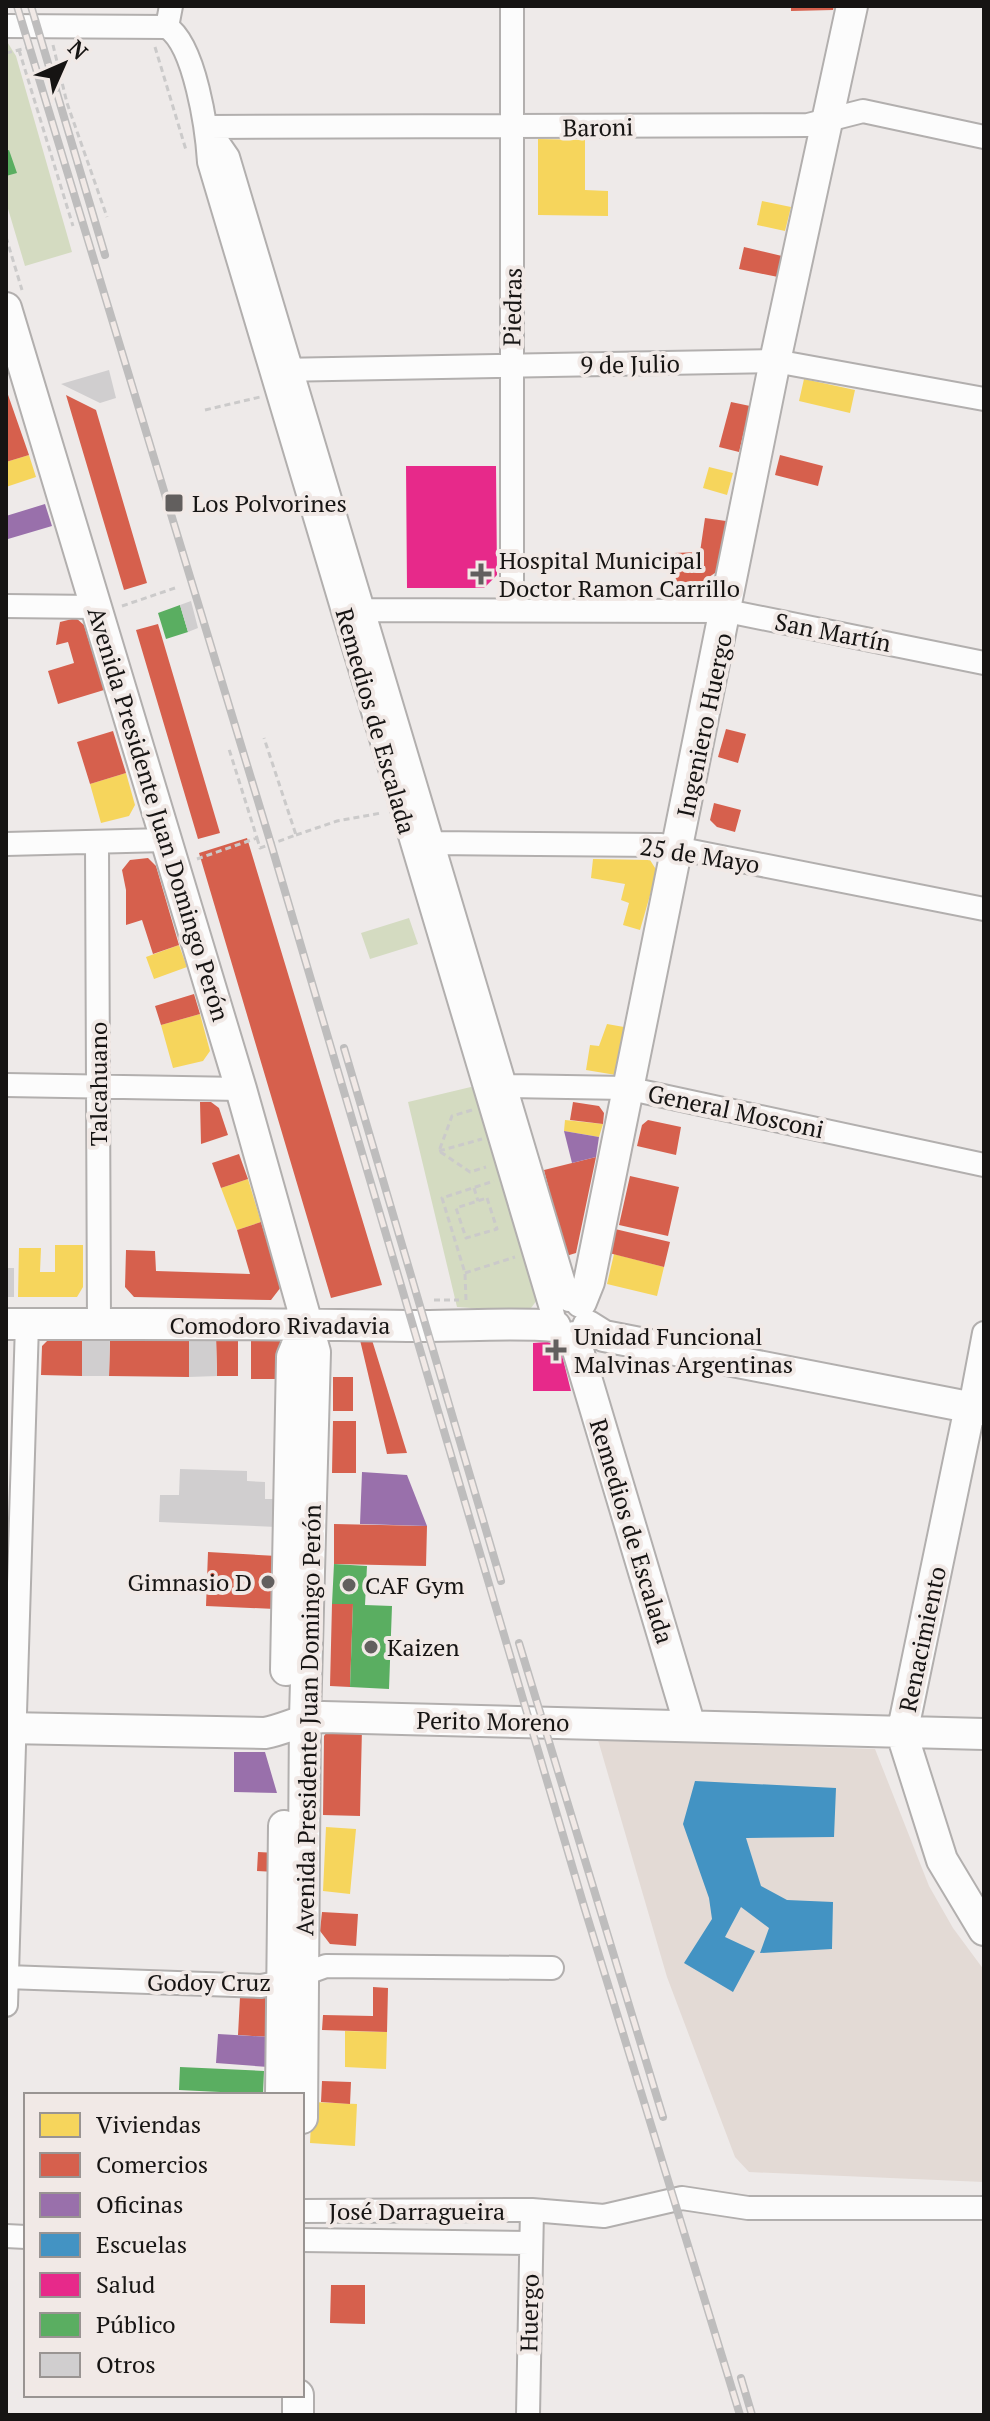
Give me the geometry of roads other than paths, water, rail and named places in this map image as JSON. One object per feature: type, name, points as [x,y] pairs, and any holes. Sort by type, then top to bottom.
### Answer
[{"type":"street","name":"Piedras","points":[[512,6],[512,608]]},
{"type":"street","name":"Ingeniero Huergo","points":[[570,1318],[589,1282],[626,1088],[727,611],[775,361],[852,6]]},
{"type":"street","points":[[9,26],[163,26]]},
{"type":"street","name":"Remedios de Escalada","points":[[163,26],[177,34],[184,48],[207,127],[209,159],[353,612],[423,847],[489,1096],[570,1318],[690,1726]]},
{"type":"street","name":"Baroni","points":[[207,127],[808,125],[863,111],[984,137]]},
{"type":"street","name":"Remedios de Escalada","points":[[207,127],[228,157],[280,377]]},
{"type":"street","name":"Avenida Presidente Juan Domingo Perón","points":[[6,308],[14,363],[97,610],[241,1089],[306,1323],[292,1357],[295,1724],[293,1978],[300,2093]]},
{"type":"street","name":"9 de Julio","points":[[280,377],[511,366],[775,361],[984,399]]},
{"type":"street","points":[[6,606],[97,610]]},
{"type":"street","name":"San Martín","points":[[353,612],[512,608],[727,611],[984,663]]},
{"type":"street","points":[[6,844],[97,844],[170,853]]},
{"type":"street","name":"Talcahuano","points":[[97,844],[99,1324]]},
{"type":"street","name":"25 de Mayo","points":[[423,847],[679,848],[984,909]]},
{"type":"street","points":[[6,1085],[241,1089]]},
{"type":"street","name":"General Mosconi","points":[[489,1096],[626,1088],[984,1165]]},
{"type":"street","name":"Comodoro Rivadavia","points":[[16,1324],[570,1318],[604,1336],[977,1408]]},
{"type":"street","points":[[6,2005],[16,1324]]},
{"type":"street","name":"Renacimiento","points":[[984,1333],[977,1408],[902,1734],[942,1860],[984,1930]]},
{"type":"street","name":"Perito Moreno","points":[[10,1728],[265,1733],[295,1724],[690,1726],[984,1734]]},
{"type":"street","name":"Godoy Cruz","points":[[6,1977],[261,1986],[326,1966],[552,1968]]},
{"type":"street","name":"Avenida Presidente Juan Domingo Perón","points":[[281,2093],[293,1978]]},
{"type":"street","name":"José Darragueira","points":[[304,2211],[532,2210],[604,2216],[682,2198],[730,2206],[984,2208]]},
{"type":"street","name":"Huergo","points":[[528,2415],[532,2210]]},
{"type":"street","name":"José Darragueira","points":[[304,2240],[530,2243]]},
{"type":"railway","points":[[17,6],[271,844],[583,1903],[740,2415]]},
{"type":"railway","points":[[31,6],[105,255]]},
{"type":"railway","points":[[344,1048],[501,1581]]},
{"type":"railway","points":[[519,1643],[663,2117]]},
{"type":"railway","points":[[741,2378],[752,2415]]},
{"type":"place","name":"Los Polvorines","points":[[174,503]]},
{"type":"place","name":"Hospital Municipal Doctor Ramon Carrillo","points":[[481,574]]},
{"type":"place","name":"Unidad Funcional Malvinas Argentinas","points":[[556,1350]]},
{"type":"place","name":"Gimnasio D","points":[[268,1582]]},
{"type":"place","name":"CAF Gym","points":[[349,1585]]},
{"type":"place","name":"Kaizen","points":[[371,1647]]}]
